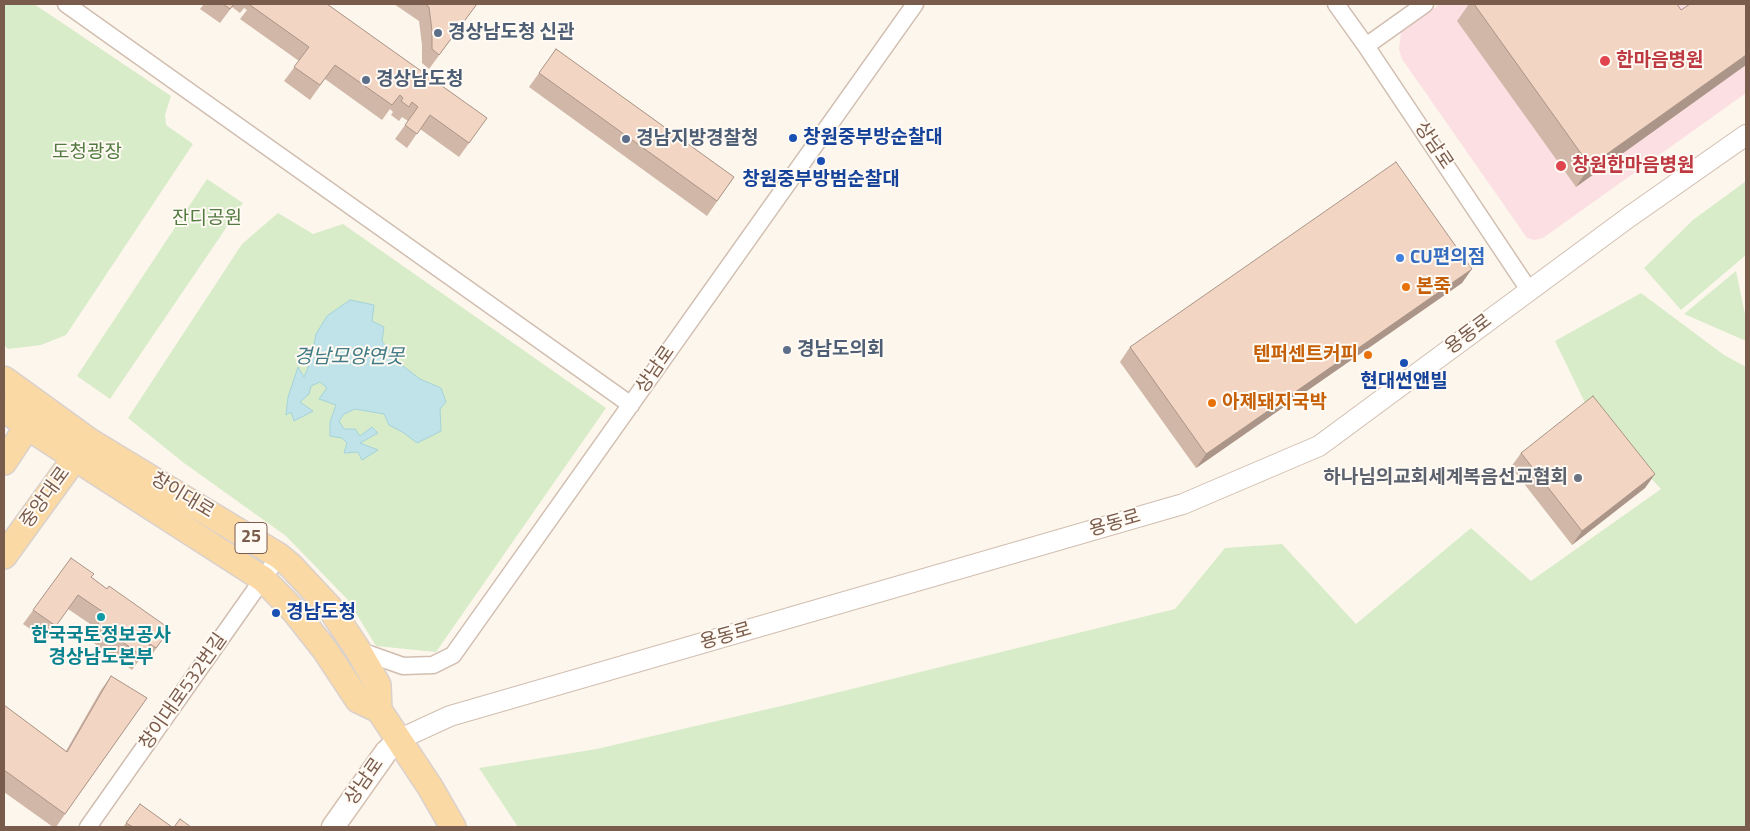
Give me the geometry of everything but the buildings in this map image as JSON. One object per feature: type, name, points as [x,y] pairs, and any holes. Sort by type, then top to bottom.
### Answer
[{"type":"main road","name":"창이대로","points":[[4,379],[62,422],[83,450],[263,579],[295,612],[325,650],[358,700],[379,710],[430,786],[453,827]]},
{"type":"main road","points":[[4,462],[41,406]]},
{"type":"main road","name":"창이대로","points":[[4,408],[28,427],[83,450],[279,556],[297,572],[330,608],[358,650],[378,685],[379,710]]},
{"type":"main road","name":"중앙대로","points":[[4,556],[83,450]]},
{"type":"main road","name":"상남로","points":[[333,827],[386,752],[400,739]]},
{"type":"street","points":[[66,4],[632,405]]},
{"type":"street","name":"상남로","points":[[358,650],[403,666],[433,665],[453,655],[916,4]]},
{"type":"street","name":"상남로","points":[[1336,4],[1529,290]]},
{"type":"street","points":[[1366,46],[1425,4]]},
{"type":"street","name":"용동로","points":[[400,739],[450,716],[1183,504],[1319,446],[1529,290],[1746,135]]},
{"type":"street","name":"창이대로532번길","points":[[88,827],[279,556]]},
{"type":"shaded area","name":"창원한마음병원","points":[[1440,4],[1746,4],[1746,93],[1543,238],[1534,240],[1527,238],[1402,59],[1399,49],[1401,32]]},
{"type":"green space","name":"도청광장","points":[[4,4],[34,4],[171,96],[165,115],[166,125],[193,144],[66,335],[41,345],[8,349],[4,345]]},
{"type":"green space","name":"잔디공원","points":[[207,179],[243,203],[110,399],[77,376]]},
{"type":"green space","points":[[1746,181],[1746,255],[1681,310],[1644,268],[1693,220]]},
{"type":"green space","points":[[278,213],[313,234],[343,224],[606,408],[436,652],[376,646],[348,600],[286,536],[184,463],[128,418],[242,244]]},
{"type":"green space","points":[[1736,271],[1746,319],[1746,341],[1684,314]]},
{"type":"green space","points":[[1641,293],[1724,355],[1746,367],[1746,827],[518,827],[479,768],[597,749],[811,699],[1175,609],[1225,548],[1282,544],[1356,624],[1471,528],[1531,581],[1661,489],[1590,413],[1555,341]]},
{"type":"water","name":"경남모양연못","points":[[350,300],[374,305],[372,321],[384,327],[382,341],[399,363],[420,379],[441,388],[446,402],[440,409],[441,431],[417,443],[389,425],[384,414],[355,409],[344,414],[339,421],[344,429],[355,429],[360,436],[372,427],[378,433],[360,443],[378,450],[362,460],[358,452],[344,453],[347,443],[342,438],[330,436],[330,422],[336,405],[319,399],[327,388],[320,382],[311,386],[309,394],[300,402],[313,411],[294,421],[291,412],[286,415],[288,397],[298,367],[304,377],[311,360],[316,334],[327,316]]},
{"type":"place","name":"경상남도청 신관","points":[[438,33]]},
{"type":"place","name":"한마음병원","points":[[1605,61]]},
{"type":"place","name":"경상남도청","points":[[366,80]]},
{"type":"place","name":"창원중부방순찰대","points":[[793,138]]},
{"type":"place","name":"경남지방경찰청","points":[[626,139]]},
{"type":"place","name":"창원중부방범순찰대","points":[[821,161]]},
{"type":"place","name":"창원한마음병원","points":[[1561,166]]},
{"type":"place","name":"CU편의점","points":[[1400,258]]},
{"type":"place","name":"본죽","points":[[1406,287]]},
{"type":"place","name":"경남도의회","points":[[787,350]]},
{"type":"place","name":"텐퍼센트커피","points":[[1368,355]]},
{"type":"place","name":"현대썬앤빌","points":[[1404,363]]},
{"type":"place","name":"아제돼지국박","points":[[1212,403]]},
{"type":"place","name":"하나님의교회세계복음선교협회","points":[[1578,478]]},
{"type":"place","name":"경남도청","points":[[276,613]]},
{"type":"place","name":"한국국토정보공사 경상남도본부","points":[[101,617]]}]
